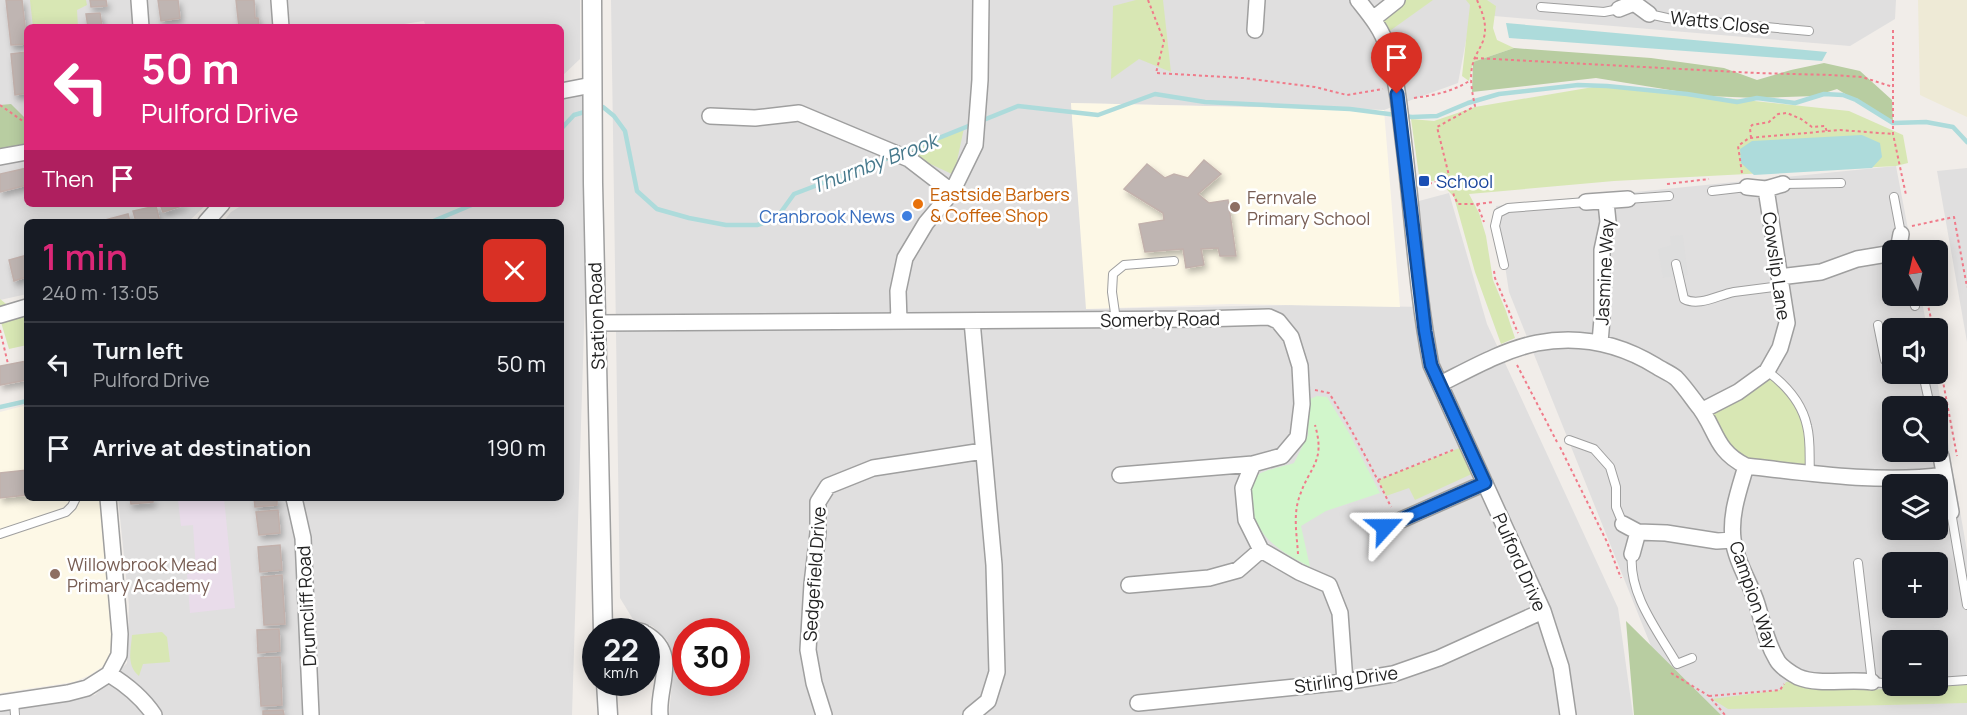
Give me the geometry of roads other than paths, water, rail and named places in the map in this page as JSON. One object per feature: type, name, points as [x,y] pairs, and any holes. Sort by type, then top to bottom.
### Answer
[{"type":"street","points":[[139,0],[141,24]]},
{"type":"street","points":[[279,0],[281,24]]},
{"type":"street","name":"Station Road","points":[[592,0],[603,618]]},
{"type":"street","points":[[899,321],[898,291],[905,258],[926,223],[952,192],[975,145],[981,80],[981,0]]},
{"type":"street","points":[[1255,30],[1257,0]]},
{"type":"street","name":"Pulford Drive","points":[[1358,0],[1373,19],[1387,45],[1397,94],[1431,365],[1543,611],[1561,667],[1568,715]]},
{"type":"street","points":[[1373,19],[1397,0]]},
{"type":"street","name":"Watts Close","points":[[1619,9],[1634,2],[1649,14]]},
{"type":"street","points":[[564,91],[592,86]]},
{"type":"street","points":[[710,116],[755,117],[799,113],[909,159],[952,192]]},
{"type":"street","points":[[0,156],[24,152]]},
{"type":"street","name":"Cowslip Lane","points":[[1745,188],[1766,189],[1783,184]]},
{"type":"street","name":"Cowslip Lane","points":[[1703,410],[1738,392],[1767,370],[1780,348],[1787,323],[1766,189]]},
{"type":"street","name":"Jasmine Way","points":[[1586,202],[1628,199]]},
{"type":"street","name":"Jasmine Way","points":[[1600,342],[1602,250],[1608,222],[1606,202]]},
{"type":"street","points":[[209,219],[219,207]]},
{"type":"street","points":[[1900,240],[1901,234]]},
{"type":"street","points":[[1780,281],[1821,272],[1857,259],[1882,255]]},
{"type":"street","points":[[0,315],[24,308]]},
{"type":"street","name":"Somerby Road","points":[[597,323],[1269,317],[1278,321],[1291,337],[1300,366],[1302,391],[1298,437],[1282,456],[1253,464],[1120,476]]},
{"type":"street","points":[[970,715],[988,701],[997,672],[994,565],[972,321]]},
{"type":"street","points":[[1440,384],[1489,360],[1537,343],[1581,340],[1600,342],[1636,354],[1674,377],[1703,410],[1719,443],[1731,459],[1746,466],[1810,473],[1882,476]]},
{"type":"street","name":"Sedgefield Drive","points":[[824,715],[814,683],[808,650],[818,533],[818,502],[828,486],[873,468],[983,451]]},
{"type":"street","points":[[1253,464],[1243,488],[1246,520],[1262,550],[1299,572],[1329,585],[1340,613],[1345,682]]},
{"type":"street","name":"Campion Way","points":[[1746,466],[1733,514],[1733,540],[1745,580],[1756,602],[1766,639],[1778,663],[1799,677],[1822,681],[1872,682]]},
{"type":"street","points":[[1392,524],[1485,483]]},
{"type":"street","points":[[1948,497],[1951,513]]},
{"type":"street","points":[[10,706],[87,688],[109,674],[119,655],[120,634],[108,501]]},
{"type":"street","name":"Drumcliff Road","points":[[295,501],[303,538],[311,715]]},
{"type":"street","points":[[1623,524],[1638,532],[1666,533],[1720,541],[1733,540]]},
{"type":"street","points":[[1632,554],[1638,532]]},
{"type":"street","points":[[1129,585],[1209,578],[1238,570],[1262,550]]},
{"type":"street","name":"Stirling Drive","points":[[1138,703],[1155,708],[1393,674],[1439,658],[1543,611]]},
{"type":"street","points":[[660,646],[666,669],[659,708],[660,715]]},
{"type":"street","points":[[109,674],[126,685],[154,715]]},
{"type":"street","points":[[607,696],[608,715]]},
{"type":"lane","name":"Watts Close","points":[[1541,7],[1604,12],[1619,9]]},
{"type":"lane","name":"Watts Close","points":[[1649,14],[1667,18],[1809,31]]},
{"type":"lane","points":[[1783,184],[1841,183]]},
{"type":"lane","points":[[1713,190],[1745,188]]},
{"type":"lane","points":[[1628,199],[1669,196]]},
{"type":"lane","points":[[1894,197],[1901,234]]},
{"type":"lane","points":[[1504,265],[1495,226],[1498,213],[1508,208],[1586,202]]},
{"type":"lane","points":[[1116,320],[1112,292],[1113,274],[1124,265],[1174,261]]},
{"type":"lane","points":[[1676,264],[1684,299],[1689,302],[1710,300],[1780,281]]},
{"type":"lane","points":[[1878,325],[1882,345]]},
{"type":"lane","points":[[1767,370],[1796,398],[1806,424],[1810,473]]},
{"type":"lane","points":[[1569,440],[1594,449],[1611,467],[1616,487],[1616,507],[1623,524]]},
{"type":"lane","points":[[0,534],[66,512],[74,501]]},
{"type":"lane","points":[[1951,513],[1967,604]]},
{"type":"lane","points":[[1632,554],[1631,566],[1642,605],[1677,663],[1692,658]]},
{"type":"lane","points":[[1858,563],[1872,682],[1882,683]]},
{"type":"lane","points":[[1948,681],[1967,680]]},
{"type":"water","points":[[1506,23],[1827,52],[1822,61],[1509,38]]},
{"type":"water","points":[[1862,135],[1880,143],[1882,157],[1872,168],[1754,175],[1741,163],[1740,149],[1752,141]]},
{"type":"waterway","points":[[904,152],[1018,106],[1098,115],[1155,94],[1205,102],[1350,109],[1412,117],[1437,116],[1468,103],[1499,94],[1578,85],[1687,94],[1737,102],[1757,98],[1795,103],[1824,94],[1843,95],[1856,100],[1893,123],[1926,122],[1953,127],[1967,142]]},
{"type":"waterway","name":"Thurnby Brook","points":[[596,109],[603,107],[614,116],[625,131],[637,191],[657,209],[726,225],[757,225],[776,219],[794,194],[894,156]]},
{"type":"waterway","name":"Thurnby Brook","points":[[564,126],[574,115],[588,111]]},
{"type":"waterway","name":"Thurnby Brook","points":[[438,219],[467,207]]},
{"type":"waterway","name":"Thurnby Brook","points":[[0,407],[24,402]]},
{"type":"place","name":"School","points":[[1424,181]]},
{"type":"place","name":"Eastside Barbers & Coffee Shop","points":[[918,204]]},
{"type":"place","name":"Fernvale Primary School","points":[[1235,207]]},
{"type":"place","name":"Cranbrook News","points":[[907,216]]},
{"type":"place","name":"Willowbrook Mead Primary Academy","points":[[55,574]]}]
